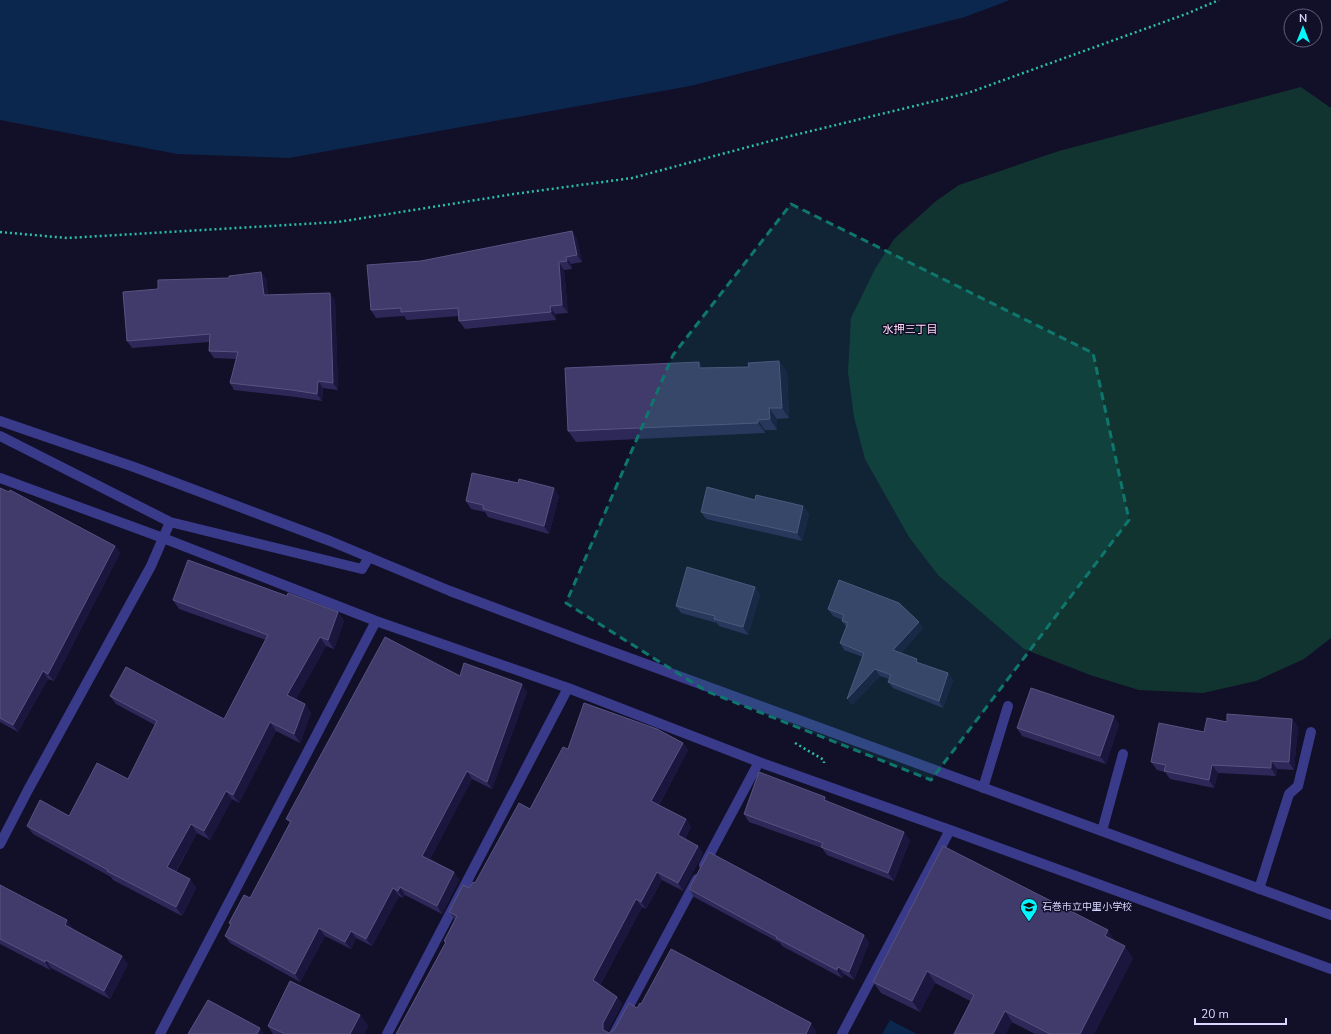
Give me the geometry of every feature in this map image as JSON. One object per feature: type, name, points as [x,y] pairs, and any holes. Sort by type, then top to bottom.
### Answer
[{"type":"street","points":[[0,421],[134,467],[330,540],[450,591],[583,641],[1331,915]]},
{"type":"street","points":[[0,436],[170,522],[362,569],[369,557]]},
{"type":"street","points":[[0,478],[163,538],[376,621],[568,688],[759,762],[1331,969]]},
{"type":"street","points":[[0,844],[151,566],[170,522]]},
{"type":"street","points":[[160,1034],[376,621]]},
{"type":"street","points":[[387,1034],[568,688]]},
{"type":"street","points":[[983,788],[1008,706]]},
{"type":"street","points":[[1259,889],[1289,794],[1298,786],[1311,732]]},
{"type":"street","points":[[1102,831],[1123,754]]},
{"type":"street","points":[[614,1034],[759,762]]},
{"type":"street","points":[[842,1034],[950,830]]},
{"type":"path","points":[[0,232],[67,238],[338,222],[514,194],[632,178],[778,139],[968,93],[1186,14],[1219,0]]},
{"type":"path","points":[[792,741],[824,760],[823,768]]},
{"type":"highlighted area","points":[[791,204],[1093,353],[1129,520],[931,780],[706,691],[566,603],[673,355]]},
{"type":"green space","points":[[1301,87],[1331,108],[1331,638],[1304,659],[1256,681],[1203,693],[1139,690],[1090,675],[1024,649],[938,575],[909,537],[865,459],[854,417],[848,372],[851,318],[875,269],[894,239],[936,201],[959,185],[1059,151]]},
{"type":"water","points":[[0,0],[1010,0],[965,17],[690,86],[289,158],[177,154],[0,120]]},
{"type":"water","points":[[890,1020],[917,1034],[882,1034]]},
{"type":"building","points":[[572,231],[577,255],[566,257],[567,261],[559,262],[562,305],[550,306],[551,312],[459,321],[458,308],[401,312],[401,308],[371,310],[367,265],[421,261]]},
{"type":"building","points":[[261,272],[264,295],[330,293],[333,383],[318,381],[317,394],[230,383],[238,352],[209,351],[210,334],[127,341],[123,292],[158,289],[158,280],[229,278],[229,276]]},
{"type":"building","points":[[779,361],[782,408],[769,408],[770,419],[758,420],[758,423],[568,431],[565,368],[699,362],[699,368],[749,367],[748,363]]},
{"type":"building","points":[[472,473],[518,483],[519,479],[554,488],[544,526],[483,509],[483,505],[466,501]]},
{"type":"building","points":[[707,487],[755,500],[756,495],[803,506],[797,533],[701,512]]},
{"type":"building","points":[[0,488],[9,492],[10,490],[115,546],[48,674],[43,671],[13,725],[0,718]]},
{"type":"building","points":[[188,560],[287,596],[288,593],[338,612],[328,640],[320,637],[287,695],[305,704],[294,734],[270,722],[233,795],[226,791],[204,831],[191,824],[167,867],[190,879],[176,907],[107,871],[108,870],[27,826],[40,800],[69,816],[97,763],[128,779],[157,721],[110,696],[126,667],[224,719],[268,635],[173,600]]},
{"type":"building","points":[[687,567],[755,587],[743,627],[714,619],[715,616],[676,606]]},
{"type":"building","points":[[839,580],[899,603],[919,622],[893,650],[917,659],[916,662],[948,673],[939,701],[888,682],[891,675],[875,669],[847,699],[864,653],[840,643],[848,623],[842,621],[844,615],[828,609]]},
{"type":"building","points":[[385,637],[460,676],[464,663],[522,684],[487,782],[467,771],[422,856],[454,872],[437,906],[400,887],[398,891],[393,888],[366,939],[351,931],[345,942],[319,928],[295,974],[225,936],[231,924],[229,923],[244,895],[250,898],[291,821],[286,819]]},
{"type":"building","points":[[1031,688],[1114,716],[1100,756],[1017,728]]},
{"type":"building","points":[[584,703],[657,729],[683,743],[651,801],[686,819],[678,835],[698,846],[678,883],[657,872],[641,902],[636,899],[593,980],[617,997],[603,1023],[603,1030],[609,1033],[614,1030],[629,1003],[637,1008],[640,1003],[641,1004],[671,949],[811,1023],[806,1034],[396,1034],[446,942],[444,941],[457,916],[449,912],[463,885],[469,888],[473,882],[475,883],[519,803],[530,809],[563,747],[568,749]]},
{"type":"building","points":[[1227,714],[1292,719],[1289,762],[1271,761],[1271,768],[1212,765],[1209,780],[1164,771],[1166,765],[1151,762],[1159,723],[1204,732],[1207,718],[1227,722]]},
{"type":"building","points":[[759,772],[825,797],[824,800],[904,832],[888,873],[821,847],[823,843],[744,814]]},
{"type":"building","points":[[943,846],[1108,930],[1105,936],[1125,946],[1080,1034],[1050,1034],[1005,1011],[993,1034],[954,1034],[974,995],[927,971],[912,1001],[873,982]]},
{"type":"building","points":[[709,852],[864,935],[849,972],[838,967],[837,970],[776,938],[777,937],[689,889]]},
{"type":"building","points":[[0,885],[67,920],[65,925],[122,956],[104,991],[46,960],[45,962],[0,939]]},
{"type":"building","points":[[290,981],[360,1015],[350,1034],[285,1034],[268,1026]]},
{"type":"building","points":[[208,1000],[260,1028],[257,1034],[188,1034]]},
{"type":"place","name":"石巻市立中里小学校","points":[[1029,922]]},
{"type":"district","name":"水押三丁目","points":[[910,329]]}]
